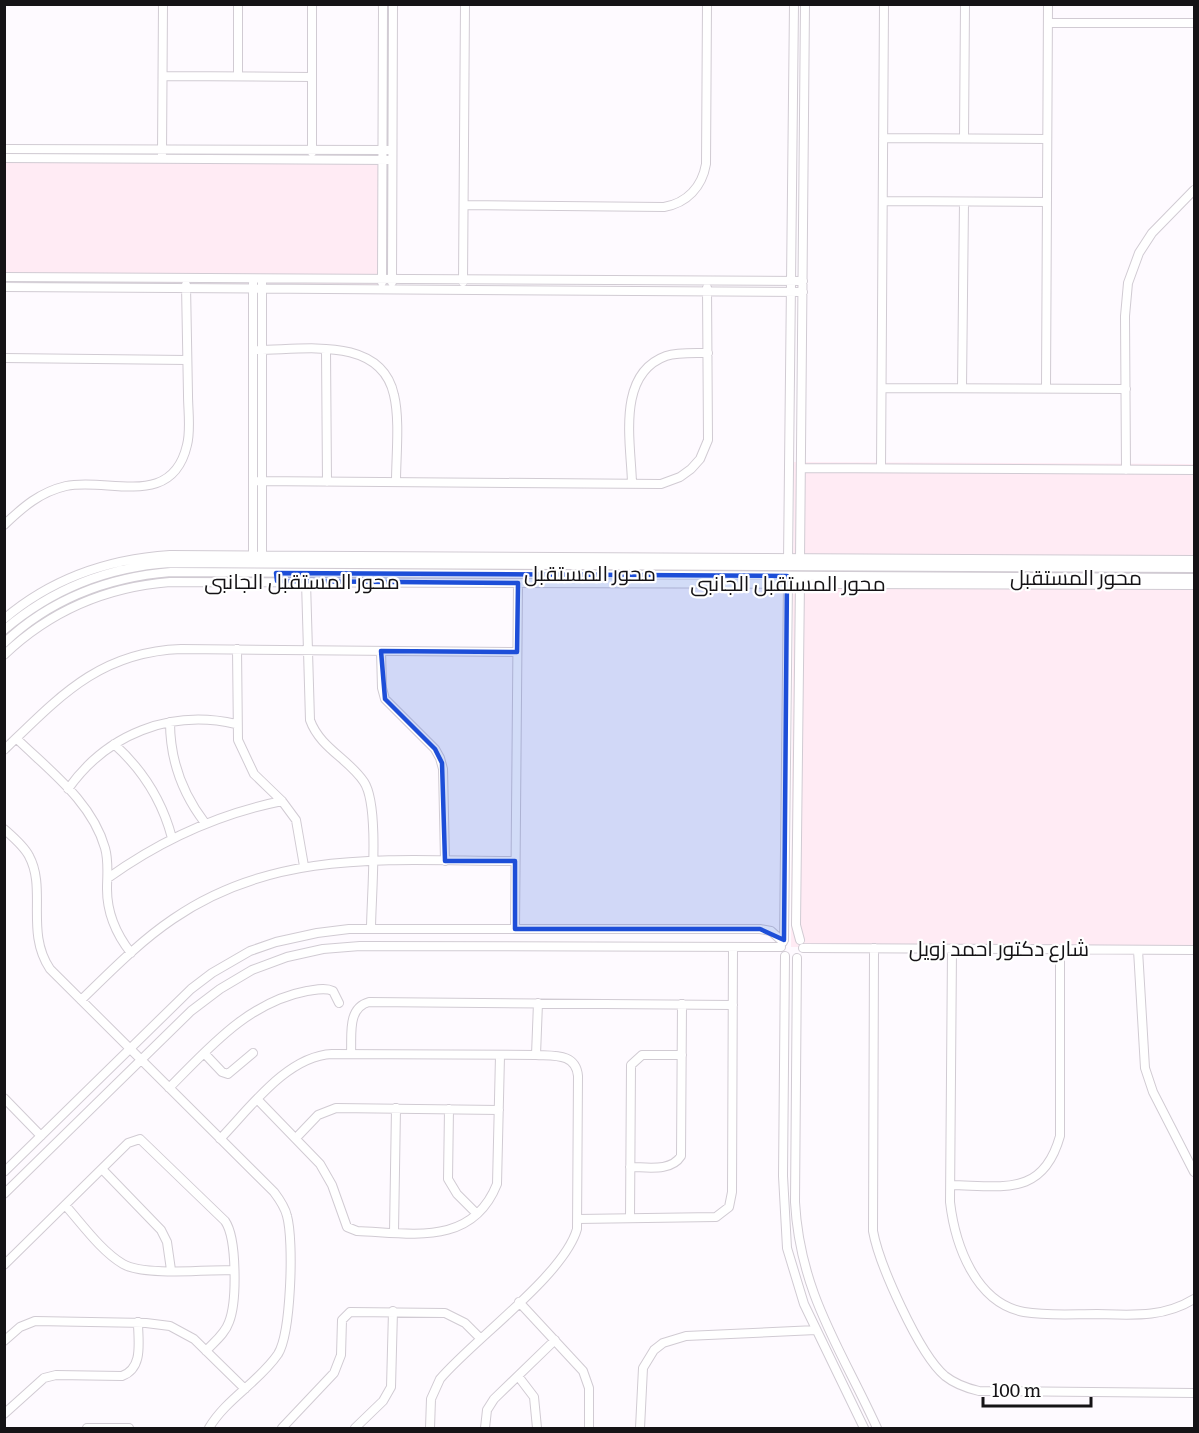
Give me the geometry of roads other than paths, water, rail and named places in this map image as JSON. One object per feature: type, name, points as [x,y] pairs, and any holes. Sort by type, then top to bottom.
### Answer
[{"type":"street","points":[[162,159],[163,4]]},
{"type":"street","points":[[237,76],[238,4]]},
{"type":"street","points":[[312,4],[312,160]]},
{"type":"street","points":[[382,289],[383,4]]},
{"type":"street","points":[[392,289],[393,4]]},
{"type":"street","points":[[463,290],[465,4]]},
{"type":"street","points":[[464,205],[664,207],[678,203],[690,195],[699,184],[706,164],[707,4]]},
{"type":"street","points":[[794,4],[789,281],[786,850],[783,943],[785,957],[783,1176],[785,1233],[794,1277],[816,1330],[864,1428]]},
{"type":"street","points":[[805,4],[796,925],[801,944],[797,958],[795,1202],[798,1242],[808,1281],[822,1318],[877,1428]]},
{"type":"street","points":[[881,468],[884,4]]},
{"type":"street","points":[[964,138],[965,4]]},
{"type":"street","points":[[1046,388],[1048,4]]},
{"type":"street","points":[[1048,22],[1194,23]]},
{"type":"street","points":[[163,75],[312,77]]},
{"type":"street","points":[[883,138],[1047,139]]},
{"type":"street","points":[[4,149],[392,150]]},
{"type":"street","points":[[4,158],[392,160]]},
{"type":"street","points":[[1126,470],[1125,305],[1131,273],[1152,233],[1194,190]]},
{"type":"street","points":[[883,201],[1047,202]]},
{"type":"street","points":[[962,388],[964,202]]},
{"type":"street","points":[[4,278],[803,281]]},
{"type":"street","points":[[4,525],[28,503],[56,489],[85,484],[141,488],[168,476],[182,460],[188,439],[186,278]]},
{"type":"street","points":[[253,279],[262,481],[262,573]]},
{"type":"street","points":[[253,573],[257,350],[262,279]]},
{"type":"street","points":[[253,481],[661,483],[674,480],[686,473],[700,459],[708,434],[707,281]]},
{"type":"street","points":[[4,287],[803,292]]},
{"type":"street","points":[[257,350],[346,350],[364,357],[380,368],[391,384],[395,397],[396,482]]},
{"type":"street","points":[[326,350],[327,482]]},
{"type":"street","points":[[632,483],[630,409],[639,378],[649,367],[666,356],[708,353]]},
{"type":"street","points":[[4,358],[187,360]]},
{"type":"street","points":[[882,388],[1126,388]]},
{"type":"street","points":[[801,468],[1194,470]]},
{"type":"street","name":"محور المستقبل الجانبى","points":[[4,619],[52,586],[84,572],[118,562],[170,555],[262,559]]},
{"type":"street","points":[[4,630],[56,594],[87,580],[120,570],[170,563],[253,559]]},
{"type":"street","name":"محور المستقبل","points":[[262,559],[788,562]]},
{"type":"street","name":"محور المستقبل الجانبى","points":[[788,562],[1194,560]]},
{"type":"street","name":"محور المستقبل","points":[[801,562],[1194,568]]},
{"type":"street","name":"محور المستقبل","points":[[4,643],[46,610],[75,595],[106,583],[154,574],[262,573],[277,577],[788,580],[1194,578]]},
{"type":"street","name":"محور المستقبل الجانبى","points":[[4,655],[50,619],[108,593],[154,583],[277,577],[306,582],[518,583],[788,580]]},
{"type":"street","name":"محور المستقبل الجانبى","points":[[800,580],[1194,585]]},
{"type":"street","points":[[306,582],[308,714],[312,727],[323,743],[361,778],[370,793],[372,804],[371,929]]},
{"type":"street","points":[[515,929],[518,583]]},
{"type":"street","points":[[4,750],[67,690],[89,674],[114,662],[167,650],[517,652]]},
{"type":"street","points":[[237,650],[236,724],[238,740],[249,766],[260,782],[282,801],[299,828],[304,866]]},
{"type":"street","points":[[381,651],[382,688],[385,699],[390,707],[435,749],[442,763],[445,861]]},
{"type":"street","points":[[68,789],[89,764],[114,744],[141,730],[170,722],[203,719],[236,724]]},
{"type":"street","points":[[170,722],[171,746],[178,776],[191,803],[205,823]]},
{"type":"street","points":[[16,739],[87,809],[98,828],[108,859],[108,903],[112,921],[131,953]]},
{"type":"street","points":[[114,744],[132,761],[154,792],[172,838]]},
{"type":"street","points":[[108,878],[172,838],[205,823],[282,801]]},
{"type":"street","points":[[4,829],[25,850],[32,862],[37,938],[42,956],[50,969],[280,1200],[289,1224],[288,1328],[285,1340],[272,1362],[221,1411],[209,1428]]},
{"type":"street","points":[[786,850],[797,850]]},
{"type":"street","points":[[81,1000],[131,953],[169,922],[211,896],[255,878],[304,866],[372,861],[515,861]]},
{"type":"street","points":[[4,1172],[191,989],[223,966],[250,951],[317,933],[371,929],[760,929],[775,934],[783,943]]},
{"type":"street","points":[[525,929],[525,946]]},
{"type":"street","name":"شارع دكتور احمد زويل","points":[[4,1194],[191,1011],[220,988],[252,970],[287,957],[323,949],[360,946],[733,947],[783,943],[792,937],[801,944],[874,948],[1194,950]]},
{"type":"street","points":[[577,1218],[716,1217],[729,1207],[732,1192],[733,947]]},
{"type":"street","points":[[874,948],[873,1231],[880,1260],[927,1354],[945,1376],[955,1383],[979,1391],[1194,1393]]},
{"type":"street","points":[[952,949],[951,1185],[953,1224],[967,1263],[982,1285],[1011,1307],[1023,1312],[1150,1315],[1176,1309],[1194,1299]]},
{"type":"street","points":[[951,1185],[1022,1184],[1039,1175],[1055,1153],[1060,1136],[1060,950]]},
{"type":"street","points":[[1138,950],[1144,1068],[1153,1092],[1194,1172]]},
{"type":"street","points":[[785,957],[797,958]]},
{"type":"street","points":[[169,1088],[238,1022],[282,998],[302,992],[330,989],[336,995],[339,1003]]},
{"type":"street","points":[[536,1055],[538,1003]]},
{"type":"street","points":[[351,1053],[354,1012],[365,1004],[733,1005]]},
{"type":"street","points":[[630,1167],[668,1166],[681,1156],[682,1004]]},
{"type":"street","points":[[204,1053],[222,1072],[228,1074],[253,1053]]},
{"type":"street","points":[[220,1138],[289,1069],[305,1059],[324,1054],[536,1055],[565,1057],[578,1070],[577,1229],[569,1250],[437,1383],[431,1399],[430,1428]]},
{"type":"street","points":[[630,1218],[632,1065],[642,1055],[682,1055]]},
{"type":"street","points":[[258,1100],[296,1138],[327,1174],[347,1227],[357,1231],[434,1233],[450,1231],[463,1225],[476,1213],[490,1197],[497,1184],[500,1056]]},
{"type":"street","points":[[4,1098],[41,1136]]},
{"type":"street","points":[[394,1232],[396,1108]]},
{"type":"street","points":[[296,1138],[313,1119],[330,1109],[499,1110]]},
{"type":"street","points":[[449,1109],[448,1179],[457,1194],[476,1213]]},
{"type":"street","points":[[4,1265],[131,1140],[144,1142],[225,1221],[233,1241],[229,1322],[206,1351]]},
{"type":"street","points":[[102,1169],[163,1233],[171,1270]]},
{"type":"street","points":[[65,1205],[121,1263],[137,1269],[233,1270]]},
{"type":"street","points":[[519,1302],[578,1364],[587,1379],[590,1399],[589,1428]]},
{"type":"street","points":[[282,1428],[334,1373],[341,1355],[344,1317],[354,1311],[445,1313],[465,1323],[480,1338]]},
{"type":"street","points":[[355,1428],[383,1401],[391,1388],[393,1311]]},
{"type":"street","points":[[4,1341],[20,1327],[35,1321],[138,1322],[176,1328],[187,1334],[245,1389]]},
{"type":"street","points":[[4,1414],[44,1378],[56,1375],[122,1376],[130,1372],[137,1358],[138,1322]]},
{"type":"street","points":[[640,1428],[643,1368],[654,1350],[663,1343],[686,1336],[816,1330]]},
{"type":"street","points":[[485,1428],[490,1404],[555,1340]]},
{"type":"street","points":[[518,1376],[534,1396],[537,1428]]},
{"type":"street","points":[[87,1428],[129,1428]]}]
